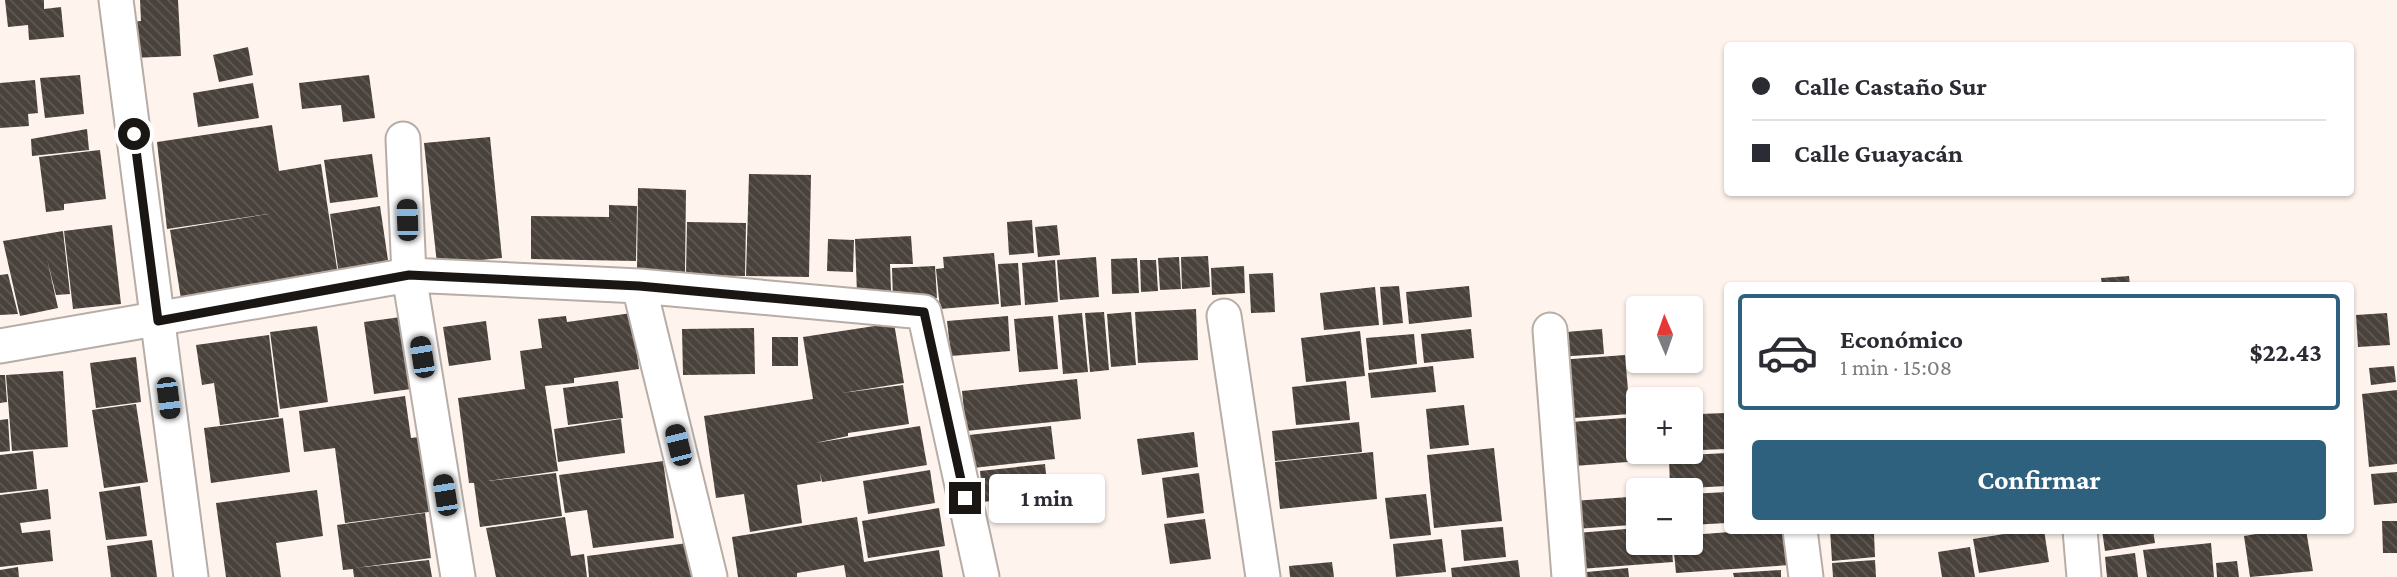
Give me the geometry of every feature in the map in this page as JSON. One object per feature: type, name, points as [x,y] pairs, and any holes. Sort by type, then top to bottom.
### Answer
[{"type":"street","points":[[116,0],[191,577]]},
{"type":"street","points":[[403,139],[409,275],[458,577]]},
{"type":"street","points":[[0,346],[158,321],[409,275],[639,286],[924,312],[982,577]]},
{"type":"street","points":[[639,286],[710,577]]},
{"type":"street","points":[[1224,316],[1263,577]]},
{"type":"street","points":[[1550,330],[1569,577]]},
{"type":"street","points":[[1801,534],[1806,577]]},
{"type":"street","points":[[2080,534],[2084,577]]},
{"type":"building","points":[[5,0],[44,0],[44,9],[61,7],[64,37],[29,40],[28,25],[8,27]]},
{"type":"building","points":[[140,0],[178,0],[181,56],[131,58],[129,22],[141,21]]},
{"type":"building","points":[[248,47],[253,75],[219,82],[213,55]]},
{"type":"building","points":[[80,75],[84,114],[45,118],[40,78]]},
{"type":"building","points":[[369,75],[375,118],[343,122],[341,105],[302,109],[299,83]]},
{"type":"building","points":[[35,80],[38,113],[28,114],[29,126],[0,128],[0,83]]},
{"type":"building","points":[[253,83],[259,118],[198,127],[193,93]]},
{"type":"building","points":[[272,125],[279,171],[321,164],[338,275],[181,299],[170,230],[274,213],[167,229],[157,142]]},
{"type":"building","points":[[87,129],[89,150],[32,156],[31,139]]},
{"type":"building","points":[[490,137],[502,258],[437,264],[424,143]]},
{"type":"building","points":[[100,150],[106,199],[64,204],[64,210],[46,212],[39,157]]},
{"type":"building","points":[[372,154],[378,197],[330,203],[324,160]]},
{"type":"building","points":[[749,174],[811,175],[809,277],[746,276]]},
{"type":"building","points":[[638,188],[686,190],[685,272],[637,271]]},
{"type":"building","points":[[609,205],[637,206],[636,261],[531,259],[531,216],[609,217]]},
{"type":"building","points":[[380,206],[389,267],[339,275],[330,214]]},
{"type":"building","points":[[1032,220],[1034,253],[1009,255],[1007,222]]},
{"type":"building","points":[[687,222],[746,223],[745,276],[686,275]]},
{"type":"building","points":[[112,225],[121,304],[73,309],[64,231]]},
{"type":"building","points":[[1057,225],[1060,255],[1038,257],[1035,227]]},
{"type":"building","points":[[63,231],[70,294],[56,295],[47,259],[58,308],[20,316],[3,241]]},
{"type":"building","points":[[911,236],[913,264],[890,264],[891,291],[857,293],[855,239]]},
{"type":"building","points":[[828,239],[854,240],[853,272],[827,271]]},
{"type":"building","points":[[994,253],[999,304],[940,309],[936,269],[944,268],[943,257]]},
{"type":"building","points":[[1208,256],[1210,287],[1182,289],[1181,257]]},
{"type":"building","points":[[1096,257],[1099,297],[1060,300],[1057,260]]},
{"type":"building","points":[[1179,257],[1181,289],[1160,290],[1158,258]]},
{"type":"building","points":[[1137,258],[1139,293],[1112,294],[1111,259]]},
{"type":"building","points":[[1055,260],[1058,302],[1025,305],[1022,263]]},
{"type":"building","points":[[1140,260],[1156,260],[1158,291],[1141,292]]},
{"type":"building","points":[[1018,263],[1021,305],[1001,307],[998,264]]},
{"type":"building","points":[[935,266],[937,298],[893,300],[892,268]]},
{"type":"building","points":[[1244,266],[1245,293],[1212,295],[1211,268]]},
{"type":"building","points":[[1273,273],[1275,312],[1251,313],[1249,274]]},
{"type":"building","points":[[8,274],[18,314],[0,315],[0,275]]},
{"type":"building","points":[[2129,276],[2130,282],[2102,282],[2101,278]]},
{"type":"building","points":[[1399,286],[1403,323],[1383,325],[1380,287]]},
{"type":"building","points":[[1469,286],[1472,317],[1409,324],[1406,292]]},
{"type":"building","points":[[1375,287],[1379,325],[1324,330],[1320,293]]},
{"type":"building","points":[[1196,309],[1198,360],[1138,363],[1135,312]]},
{"type":"building","points":[[1104,312],[1109,370],[1090,372],[1085,313]]},
{"type":"building","points":[[1131,312],[1136,365],[1111,367],[1107,314]]},
{"type":"building","points":[[632,313],[639,369],[574,378],[574,383],[545,386],[558,471],[488,481],[556,473],[562,516],[480,527],[474,483],[469,483],[458,398],[525,389],[520,351],[542,348],[538,319],[566,316],[567,322]]},
{"type":"building","points":[[1082,313],[1088,372],[1063,374],[1058,315]]},
{"type":"building","points":[[2387,313],[2390,345],[2358,347],[2356,315]]},
{"type":"building","points":[[1008,316],[1010,351],[951,356],[947,321]]},
{"type":"building","points":[[1053,316],[1058,369],[1019,372],[1014,319]]},
{"type":"building","points":[[401,317],[411,389],[374,394],[364,322]]},
{"type":"building","points":[[486,321],[491,360],[449,366],[443,327]]},
{"type":"building","points":[[894,323],[904,383],[842,393],[903,385],[909,424],[848,433],[848,436],[815,443],[920,426],[927,465],[822,482],[820,473],[821,481],[797,485],[802,523],[750,532],[744,494],[716,498],[704,416],[813,399],[803,337]]},
{"type":"building","points":[[317,326],[328,402],[280,409],[270,332]]},
{"type":"building","points":[[754,328],[755,374],[683,375],[682,329]]},
{"type":"building","points":[[1471,329],[1474,358],[1424,363],[1421,334]]},
{"type":"building","points":[[1602,329],[1604,354],[1556,357],[1554,333]]},
{"type":"building","points":[[1360,331],[1365,376],[1306,382],[1301,338]]},
{"type":"building","points":[[1414,334],[1417,364],[1369,370],[1366,338]]},
{"type":"building","points":[[269,335],[279,417],[220,425],[214,383],[202,385],[196,345]]},
{"type":"building","points":[[772,337],[798,337],[798,366],[772,366]]},
{"type":"building","points":[[1625,355],[1628,387],[1626,414],[1574,418],[1573,406],[1563,406],[1559,360]]},
{"type":"building","points":[[136,357],[141,402],[96,408],[90,363]]},
{"type":"building","points":[[1433,366],[1436,392],[1371,398],[1368,373]]},
{"type":"building","points":[[2394,366],[2396,382],[2371,385],[2369,368]]},
{"type":"building","points":[[63,371],[68,447],[12,451],[6,375]]},
{"type":"building","points":[[0,375],[5,375],[7,402],[0,403]]},
{"type":"building","points":[[1077,379],[1081,419],[966,431],[962,391]]},
{"type":"building","points":[[618,381],[623,418],[568,425],[563,388]]},
{"type":"building","points":[[1346,381],[1350,420],[1296,425],[1292,387]]},
{"type":"building","points":[[2397,390],[2397,464],[2369,467],[2362,394]]},
{"type":"building","points":[[405,396],[411,438],[426,436],[436,511],[345,523],[335,448],[304,452],[299,411]]},
{"type":"building","points":[[136,404],[148,482],[104,488],[92,410]]},
{"type":"building","points":[[1464,405],[1469,445],[1430,449],[1426,409]]},
{"type":"building","points":[[1724,413],[1724,449],[1703,450],[1703,414]]},
{"type":"building","points":[[283,418],[290,472],[211,483],[204,428]]},
{"type":"building","points":[[1626,418],[1626,462],[1574,466],[1571,422]]},
{"type":"building","points":[[8,419],[10,451],[0,452],[0,420]]},
{"type":"building","points":[[621,419],[625,453],[558,462],[554,429]]},
{"type":"building","points":[[1359,422],[1362,452],[1275,461],[1272,431]]},
{"type":"building","points":[[1051,426],[1055,459],[973,468],[969,435]]},
{"type":"building","points":[[1194,432],[1198,467],[1142,475],[1137,439]]},
{"type":"building","points":[[1494,448],[1502,521],[1434,528],[1427,455]]},
{"type":"building","points":[[33,451],[37,489],[0,493],[0,455]]},
{"type":"building","points":[[1373,452],[1377,499],[1280,509],[1275,462]]},
{"type":"building","points":[[1724,453],[1724,486],[1703,487],[1703,478],[1670,478],[1669,464],[1703,464],[1703,454]]},
{"type":"building","points":[[663,461],[674,538],[593,548],[587,510],[565,513],[559,475]]},
{"type":"building","points":[[1045,464],[1048,494],[983,502],[980,471]]},
{"type":"building","points":[[930,470],[935,503],[868,514],[863,481]]},
{"type":"building","points":[[2397,472],[2397,503],[2374,505],[2371,474]]},
{"type":"building","points":[[1199,473],[1204,513],[1167,518],[1162,478]]},
{"type":"building","points":[[140,486],[147,536],[106,540],[99,492]]},
{"type":"building","points":[[48,489],[51,519],[20,523],[22,533],[50,530],[53,561],[0,567],[0,495]]},
{"type":"building","points":[[317,490],[323,536],[276,543],[281,577],[226,577],[216,503]]},
{"type":"building","points":[[1724,492],[1724,523],[1703,524],[1703,493]]},
{"type":"building","points":[[1426,494],[1431,535],[1390,539],[1385,498]]},
{"type":"building","points":[[1626,497],[1626,525],[1575,529],[1573,501]]},
{"type":"building","points":[[939,508],[945,546],[868,558],[862,521]]},
{"type":"building","points":[[425,513],[431,558],[355,568],[429,560],[432,577],[354,577],[353,569],[343,570],[337,525]]},
{"type":"building","points":[[565,517],[571,556],[584,554],[587,577],[496,577],[486,528]]},
{"type":"building","points":[[857,517],[864,562],[939,550],[943,577],[846,577],[844,565],[797,573],[797,577],[738,577],[732,537]]},
{"type":"building","points":[[1205,519],[1211,559],[1170,564],[1164,524]]},
{"type":"building","points":[[2382,521],[2397,521],[2397,553],[2383,553]]},
{"type":"building","points":[[1503,527],[1506,557],[1464,561],[1461,530]]},
{"type":"building","points":[[1626,529],[1626,555],[1672,555],[1673,562],[1580,569],[1577,533]]},
{"type":"building","points":[[1703,534],[1787,534],[1790,565],[1676,573],[1674,555],[1703,555]]},
{"type":"building","points":[[1830,534],[1874,534],[1875,557],[1832,561]]},
{"type":"building","points":[[2004,534],[2045,534],[2049,562],[1979,573],[1973,539]]},
{"type":"building","points":[[2103,534],[2154,534],[2155,543],[2105,551]]},
{"type":"building","points":[[2307,534],[2313,571],[2250,577],[2244,536]]},
{"type":"building","points":[[1442,539],[1446,572],[1396,577],[1393,544]]},
{"type":"building","points":[[152,540],[157,577],[111,577],[107,546]]},
{"type":"building","points":[[688,543],[692,577],[589,577],[587,556]]},
{"type":"building","points":[[2211,543],[2214,577],[2147,577],[2143,550]]},
{"type":"building","points":[[1970,547],[1975,577],[1942,577],[1938,552]]},
{"type":"building","points":[[2135,553],[2138,577],[2107,577],[2105,557]]},
{"type":"building","points":[[1518,560],[1520,577],[1452,577],[1451,568]]},
{"type":"building","points":[[1875,560],[1876,577],[1833,577],[1832,563]]},
{"type":"building","points":[[2237,561],[2239,577],[2217,577],[2216,563]]},
{"type":"building","points":[[1332,562],[1334,577],[1290,577],[1289,566]]},
{"type":"building","points":[[18,567],[19,577],[0,577],[0,570]]},
{"type":"building","points":[[1628,568],[1629,577],[1587,577],[1587,572]]},
{"type":"building","points":[[1781,570],[1781,577],[1734,577],[1733,573]]},
{"type":"route","points":[[134,134],[158,321],[409,275],[639,286],[924,312],[965,498]]}]
